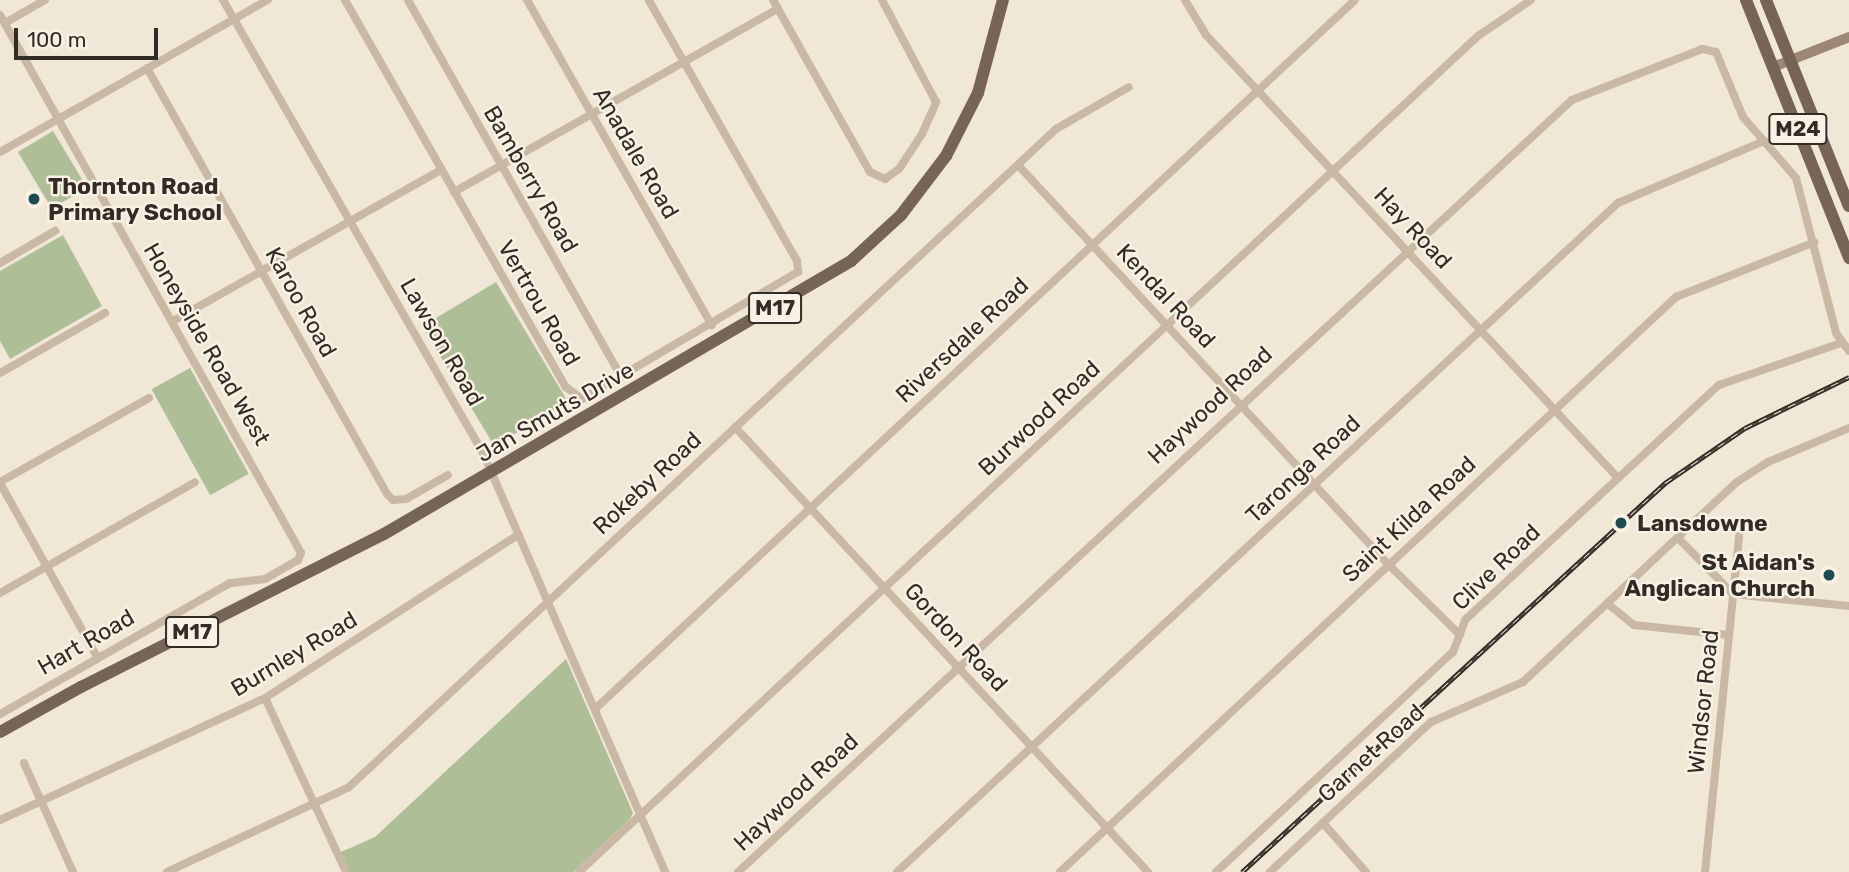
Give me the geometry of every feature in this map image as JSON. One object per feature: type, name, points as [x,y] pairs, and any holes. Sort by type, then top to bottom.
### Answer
[{"type":"main road","name":"Jan Smuts Drive","points":[[0,732],[384,534],[809,289],[881,235],[928,182],[961,130],[989,60],[1003,0]]},
{"type":"main road","name":"M24","points":[[1746,0],[1849,258]]},
{"type":"main road","name":"M24","points":[[1766,0],[1849,206]]},
{"type":"street","points":[[2,19],[45,0]]},
{"type":"street","name":"Lawson Road","points":[[223,0],[351,221],[491,472],[642,815],[664,872]]},
{"type":"street","points":[[0,152],[268,0]]},
{"type":"street","name":"Vertrou Road","points":[[345,0],[569,393],[582,399],[799,272],[797,261],[684,62]]},
{"type":"street","name":"Bamberry Road","points":[[408,0],[621,377]]},
{"type":"street","name":"Anadale Road","points":[[527,0],[712,325]]},
{"type":"street","points":[[649,0],[684,62]]},
{"type":"street","points":[[773,0],[870,172],[885,179],[899,169],[917,143],[936,102],[882,0]]},
{"type":"street","name":"Hay Road","points":[[1185,0],[1206,35],[1618,478]]},
{"type":"street","name":"Riversdale Road","points":[[595,709],[1355,0]]},
{"type":"street","name":"Burwood Road","points":[[579,872],[1484,30],[1531,0]]},
{"type":"street","points":[[454,192],[778,9]]},
{"type":"street","name":"Honeyside Road West","points":[[2,19],[301,553]]},
{"type":"street","points":[[1773,67],[1849,37]]},
{"type":"street","name":"Haywood Road","points":[[738,872],[1406,249],[1572,100],[1705,48],[1717,54],[1743,117],[1796,178],[1841,343]]},
{"type":"street","name":"Karoo Road","points":[[147,68],[388,495],[393,500],[407,499],[448,475]]},
{"type":"street","name":"Rokeby Road","points":[[167,872],[349,787],[1063,124],[1129,87]]},
{"type":"street","name":"Taronga Road","points":[[897,872],[1622,200],[1764,141]]},
{"type":"street","name":"Kendal Road","points":[[1018,165],[1388,564],[1460,635]]},
{"type":"street","points":[[173,321],[441,170]]},
{"type":"street","points":[[0,263],[55,231]]},
{"type":"street","name":"Saint Kilda Road","points":[[1060,872],[1681,294],[1815,242]]},
{"type":"street","points":[[0,373],[105,313]]},
{"type":"street","points":[[1841,343],[1849,351]]},
{"type":"street","name":"Clive Road","points":[[1216,872],[1453,652],[1465,620],[1721,383],[1841,343]]},
{"type":"street","points":[[98,657],[0,482],[149,398]]},
{"type":"street","name":"Gordon Road","points":[[735,427],[1148,872]]},
{"type":"street","name":"Garnet Road","points":[[1270,872],[1431,722],[1523,682],[1746,475],[1849,428]]},
{"type":"street","points":[[0,593],[195,482]]},
{"type":"street","name":"Burnley Road","points":[[0,820],[265,698],[519,534]]},
{"type":"street","name":"Windsor Road","points":[[1705,872],[1739,536]]},
{"type":"street","points":[[1679,539],[1733,594],[1849,606]]},
{"type":"street","name":"Hart Road","points":[[0,714],[230,583],[265,579],[298,560],[301,553]]},
{"type":"street","points":[[1608,604],[1634,625],[1728,635]]},
{"type":"street","points":[[265,698],[346,872]]},
{"type":"street","points":[[24,763],[73,872]]},
{"type":"street","points":[[1323,823],[1366,872]]},
{"type":"green space","points":[[53,131],[87,188],[52,209],[18,152]]},
{"type":"green space","points":[[63,235],[102,306],[10,359],[0,341],[0,271]]},
{"type":"green space","points":[[496,282],[568,402],[494,446],[422,326]]},
{"type":"green space","points":[[190,368],[249,474],[210,495],[152,389]]},
{"type":"green space","points":[[566,659],[633,813],[630,819],[573,872],[350,872],[341,852],[375,837]]},
{"type":"railway","points":[[1242,872],[1665,483],[1745,428],[1849,377]]},
{"type":"place","name":"Thornton Road Primary School","points":[[34,199]]},
{"type":"place","name":"Lansdowne","points":[[1621,523]]},
{"type":"place","name":"St Aidan's Anglican Church","points":[[1829,575]]}]
